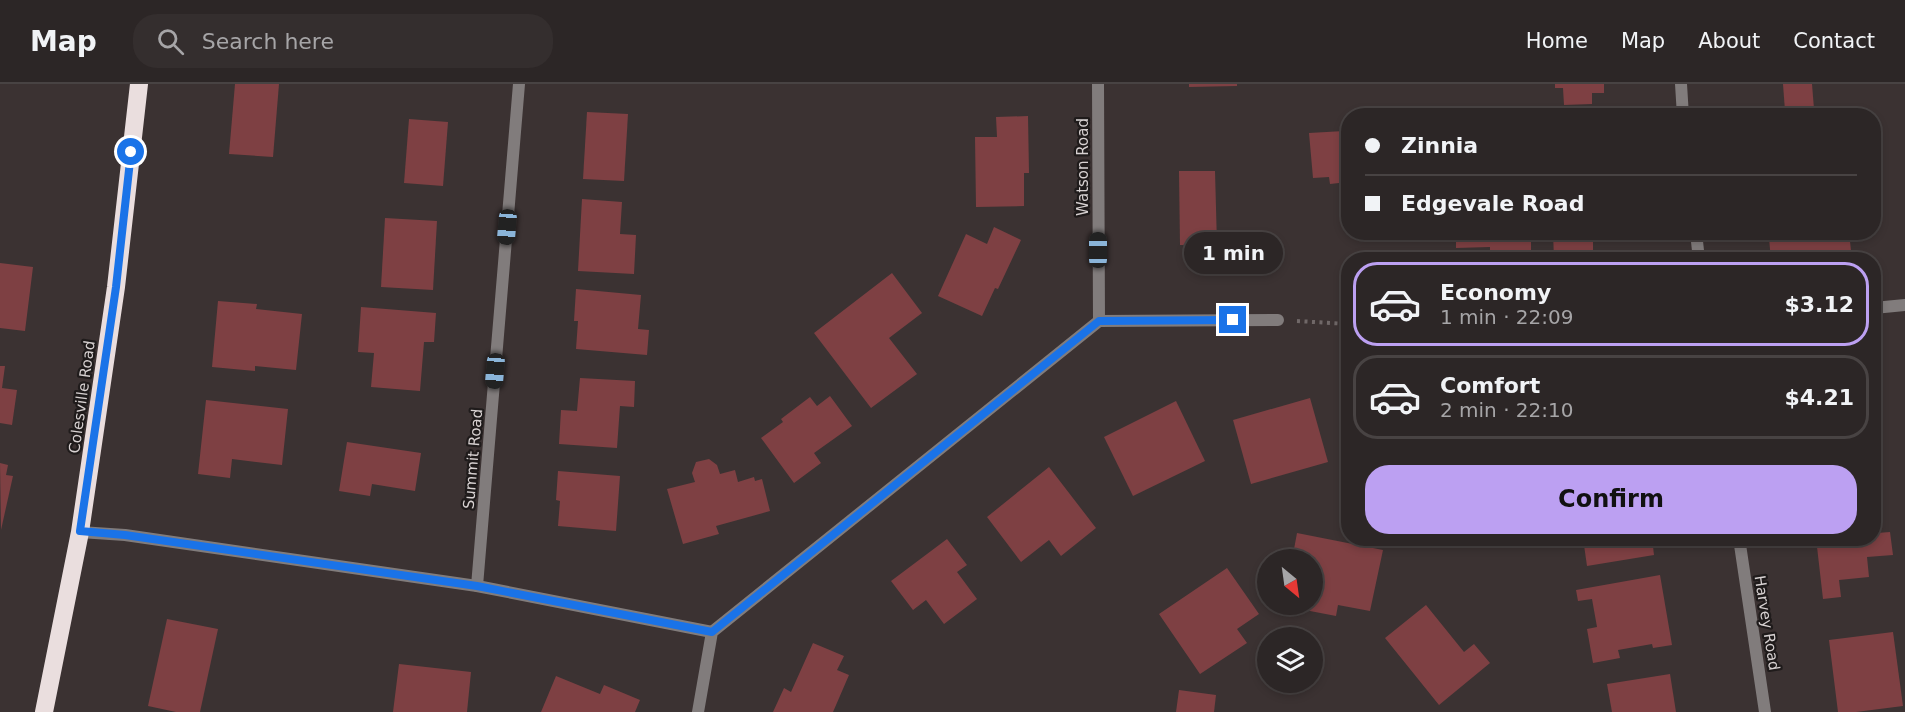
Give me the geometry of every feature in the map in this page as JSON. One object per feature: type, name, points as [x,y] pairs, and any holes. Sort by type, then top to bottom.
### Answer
[{"type":"highway","name":"Colesville Road","points":[[44,712],[80,531],[116,287],[139,84]]},
{"type":"street","name":"Summit Road","points":[[477,586],[519,84]]},
{"type":"street","name":"Watson Road","points":[[1098,84],[1099,321]]},
{"type":"street","points":[[1681,84],[1682,108]]},
{"type":"street","points":[[1881,307],[1905,305]]},
{"type":"street","points":[[698,712],[712,632],[1099,321],[1278,320]]},
{"type":"street","points":[[80,531],[125,535],[477,586],[712,632]]},
{"type":"street","name":"Harvey Road","points":[[1740,546],[1765,712]]},
{"type":"path","points":[[1278,320],[1341,324]]},
{"type":"building","points":[[235,84],[279,84],[273,157],[229,154]]},
{"type":"building","points":[[1189,84],[1237,84],[1237,86],[1189,87]]},
{"type":"building","points":[[1555,84],[1604,84],[1604,93],[1592,93],[1592,104],[1564,105],[1563,88],[1555,88]]},
{"type":"building","points":[[1783,84],[1812,84],[1814,108],[1785,108]]},
{"type":"building","points":[[587,112],[628,114],[624,181],[583,179]]},
{"type":"building","points":[[1028,116],[1029,173],[1024,173],[1024,206],[976,207],[975,137],[997,137],[996,117]]},
{"type":"building","points":[[409,119],[448,122],[443,186],[404,183]]},
{"type":"building","points":[[1341,131],[1341,183],[1330,184],[1329,177],[1313,178],[1309,133]]},
{"type":"building","points":[[1179,171],[1215,171],[1217,245],[1180,245]]},
{"type":"building","points":[[582,199],[622,202],[620,234],[636,235],[634,274],[578,271]]},
{"type":"building","points":[[385,218],[437,221],[433,290],[381,287]]},
{"type":"building","points":[[994,227],[1021,240],[998,289],[995,288],[982,316],[938,296],[966,234],[987,244]]},
{"type":"building","points":[[1456,240],[1531,240],[1531,252],[1490,252],[1490,247],[1456,248]]},
{"type":"building","points":[[1553,240],[1593,240],[1593,252],[1554,252]]},
{"type":"building","points":[[1769,240],[1850,240],[1851,252],[1770,252]]},
{"type":"building","points":[[0,263],[33,267],[25,331],[0,328]]},
{"type":"building","points":[[892,273],[922,313],[889,338],[917,374],[871,408],[814,333]]},
{"type":"building","points":[[576,289],[641,295],[638,329],[649,330],[647,355],[576,349],[578,321],[574,321]]},
{"type":"building","points":[[218,301],[257,304],[256,309],[302,314],[296,370],[255,366],[255,371],[212,367]]},
{"type":"building","points":[[361,307],[436,313],[434,342],[424,342],[420,391],[371,387],[374,353],[358,352]]},
{"type":"building","points":[[0,366],[5,366],[2,388],[17,390],[12,425],[0,423]]},
{"type":"building","points":[[580,378],[635,381],[634,407],[620,406],[617,448],[559,444],[561,410],[577,411]]},
{"type":"building","points":[[830,396],[852,426],[814,453],[821,463],[794,483],[761,438],[783,422],[781,419],[810,397],[817,406]]},
{"type":"building","points":[[1310,398],[1328,462],[1251,484],[1233,420]]},
{"type":"building","points":[[206,400],[288,409],[282,465],[232,459],[230,478],[198,474]]},
{"type":"building","points":[[1176,401],[1205,461],[1133,496],[1104,437]]},
{"type":"building","points":[[347,442],[421,453],[415,491],[372,484],[370,496],[339,491]]},
{"type":"building","points":[[709,459],[717,465],[720,474],[735,470],[738,482],[754,477],[755,481],[762,479],[770,511],[716,526],[719,534],[683,544],[667,489],[695,482],[692,473],[696,462]]},
{"type":"building","points":[[0,463],[8,465],[6,475],[13,476],[1,530]]},
{"type":"building","points":[[1049,467],[1096,528],[1061,556],[1049,540],[1021,562],[987,517]]},
{"type":"building","points":[[558,471],[620,476],[616,531],[558,526],[560,501],[556,500]]},
{"type":"building","points":[[1890,532],[1893,555],[1867,557],[1869,577],[1839,580],[1841,597],[1823,599],[1817,546],[1881,546],[1881,533]]},
{"type":"building","points":[[1297,533],[1341,542],[1341,546],[1363,546],[1383,550],[1370,611],[1338,605],[1336,616],[1323,614],[1323,549],[1294,549]]},
{"type":"building","points":[[947,539],[967,565],[957,572],[977,599],[944,624],[926,600],[913,610],[891,581]]},
{"type":"building","points":[[1584,546],[1653,546],[1654,555],[1587,566]]},
{"type":"building","points":[[1227,568],[1258,615],[1237,629],[1247,643],[1200,674],[1159,614]]},
{"type":"building","points":[[1660,575],[1672,645],[1653,648],[1652,644],[1618,650],[1620,658],[1593,663],[1587,629],[1597,627],[1592,599],[1578,601],[1576,590]]},
{"type":"building","points":[[1426,605],[1464,652],[1474,644],[1490,663],[1439,705],[1385,638]]},
{"type":"building","points":[[167,619],[218,629],[200,712],[176,712],[148,706]]},
{"type":"building","points":[[1893,632],[1903,706],[1838,712],[1829,640]]},
{"type":"building","points":[[813,643],[844,656],[837,670],[849,675],[833,712],[773,712],[784,688],[791,692]]},
{"type":"building","points":[[399,664],[471,672],[467,712],[393,712]]},
{"type":"building","points":[[1670,674],[1676,712],[1612,712],[1607,684]]},
{"type":"building","points":[[556,676],[600,694],[604,685],[640,700],[635,712],[541,712]]},
{"type":"building","points":[[1179,690],[1216,695],[1214,712],[1176,712]]},
{"type":"route","points":[[131,152],[116,287],[80,531],[125,535],[477,586],[712,632],[1099,321],[1233,320]]}]
